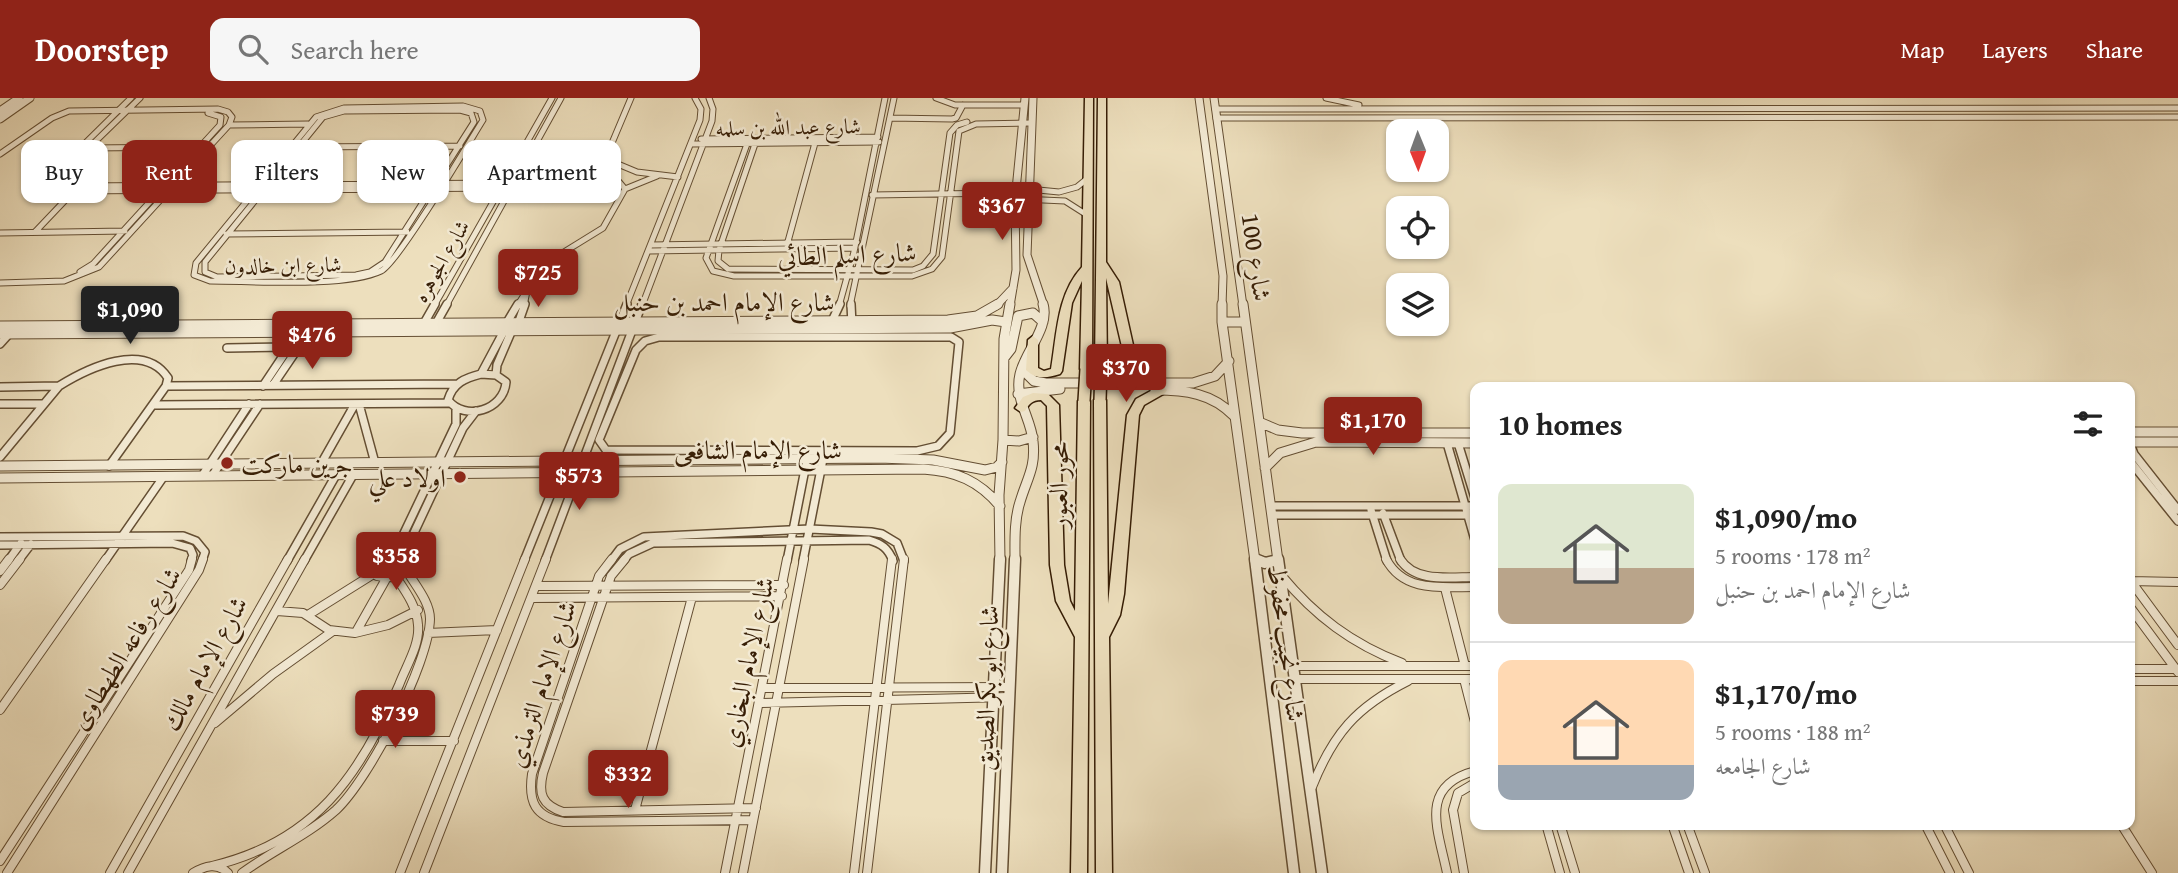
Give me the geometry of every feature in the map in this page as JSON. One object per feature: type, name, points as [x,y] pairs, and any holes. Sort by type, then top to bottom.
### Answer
[{"type":"highway","name":"محور العبور","points":[[1079,873],[1089,98]]},
{"type":"highway","name":"محور العبور","points":[[1102,98],[1100,400],[1104,873]]},
{"type":"highway","points":[[1102,263],[1116,288],[1130,359],[1141,373],[1161,387],[1140,402],[1133,415],[1117,594],[1111,622],[1103,636]]},
{"type":"highway","points":[[1033,340],[1032,370],[1043,375],[1056,371],[1067,303],[1078,278],[1088,267]]},
{"type":"highway","points":[[1021,408],[1025,400],[1034,396],[1044,397],[1053,405],[1057,565],[1063,601],[1081,634]]},
{"type":"street","points":[[0,111],[19,98]]},
{"type":"street","points":[[0,119],[30,98]]},
{"type":"street","points":[[96,140],[131,98]]},
{"type":"street","points":[[89,140],[140,98]]},
{"type":"street","name":"شارع الجوهره","points":[[529,140],[552,98]]},
{"type":"street","name":"شارع الجوهره","points":[[538,140],[561,98]]},
{"type":"street","points":[[614,140],[632,98]]},
{"type":"street","points":[[400,873],[692,142],[702,115],[700,104],[695,98]]},
{"type":"street","points":[[424,873],[704,142],[713,115],[709,98]]},
{"type":"street","points":[[831,324],[838,313],[848,273],[885,98]]},
{"type":"street","points":[[851,324],[850,312],[894,98]]},
{"type":"street","points":[[936,98],[963,105],[1024,102],[1016,195],[1016,270],[1006,322],[1000,506],[1018,504]]},
{"type":"street","points":[[1003,440],[1019,441],[1033,437],[1018,394],[1021,368],[1043,323],[1044,302],[1031,274],[1027,254],[1033,98]]},
{"type":"street","name":"شارع 100","points":[[1200,98],[1223,276],[1222,322],[1236,418]]},
{"type":"street","name":"شارع 100","points":[[1212,98],[1259,422]]},
{"type":"street","points":[[1326,98],[1377,108]]},
{"type":"street","points":[[890,118],[952,119],[956,118],[963,105]]},
{"type":"street","name":"شارع ابن خالدون","points":[[299,140],[320,120],[334,113],[463,106],[483,113],[483,120],[471,140]]},
{"type":"street","name":"شارع ابن خالدون","points":[[297,140],[308,124],[322,114],[339,108],[430,108],[460,110],[474,115],[474,122],[449,161]]},
{"type":"street","points":[[1216,113],[1247,109],[1377,108],[2178,108]]},
{"type":"street","points":[[0,155],[57,116],[82,109],[219,115],[220,125],[206,140]]},
{"type":"street","points":[[0,160],[62,118],[79,113],[218,109],[231,114],[229,125],[215,140]]},
{"type":"street","points":[[1247,109],[1241,113],[1247,117]]},
{"type":"street","points":[[1432,109],[1436,118]]},
{"type":"street","points":[[1216,113],[1247,117],[1436,118],[2178,117]]},
{"type":"street","points":[[941,197],[952,129],[970,121],[1033,122]]},
{"type":"street","name":"شارع اسلم الطائي","points":[[859,273],[912,276],[932,269],[942,257],[959,131],[976,124],[1023,122]]},
{"type":"street","points":[[229,125],[308,124]]},
{"type":"street","points":[[1203,130],[1218,130]]},
{"type":"street","name":"شارع عبد الله بن سلمه","points":[[704,142],[815,143],[876,139]]},
{"type":"street","name":"شارع عبد الله بن سلمه","points":[[692,142],[885,139]]},
{"type":"street","points":[[787,246],[815,143]]},
{"type":"street","points":[[709,247],[747,144]]},
{"type":"street","points":[[720,247],[755,144]]},
{"type":"street","points":[[343,146],[463,146]]},
{"type":"street","name":"شارع ابن خالدون","points":[[449,175],[463,153]]},
{"type":"street","points":[[621,165],[637,172],[678,177]]},
{"type":"street","points":[[496,375],[510,327],[537,272],[551,258],[603,228],[625,189],[657,176]]},
{"type":"street","points":[[864,198],[1016,195],[1028,189],[1069,191],[1088,178]]},
{"type":"street","points":[[621,184],[625,189]]},
{"type":"street","points":[[1211,192],[1226,192]]},
{"type":"street","points":[[1016,195],[1028,201],[1065,201],[1087,215]]},
{"type":"street","name":"شارع اسلم الطائي","points":[[709,247],[706,258],[709,267],[726,275],[913,270],[930,261],[941,197]]},
{"type":"street","points":[[35,232],[63,203]]},
{"type":"street","points":[[0,281],[61,278],[79,273],[93,264],[152,203]]},
{"type":"street","points":[[0,281],[59,283],[81,277],[99,267],[155,203]]},
{"type":"street","name":"شارع ابن خالدون","points":[[247,203],[193,268],[194,275],[210,281],[312,278]]},
{"type":"street","name":"شارع ابن خالدون","points":[[224,232],[203,266],[208,274],[217,277],[355,280],[376,274],[391,264],[423,203]]},
{"type":"street","name":"شارع ابن خالدون","points":[[409,230],[429,203]]},
{"type":"street","name":"شارع الجوهره","points":[[422,328],[493,203]]},
{"type":"street","name":"شارع الجوهره","points":[[434,328],[504,203]]},
{"type":"street","points":[[224,232],[409,230]]},
{"type":"street","points":[[0,233],[132,231]]},
{"type":"street","points":[[650,248],[864,245]]},
{"type":"street","name":"شارع اسلم الطائي","points":[[720,247],[718,261],[722,266],[736,271],[848,273]]},
{"type":"street","name":"شارع الإمام احمد بن حنبل","points":[[0,327],[434,328],[851,324],[950,328],[975,320],[998,306],[1013,288]]},
{"type":"street","points":[[481,374],[527,299],[527,290]]},
{"type":"street","points":[[1004,358],[1011,349],[1018,316],[1033,313],[1041,317],[1043,323]]},
{"type":"street","name":"شارع الإمام احمد بن حنبل","points":[[975,320],[1006,322]]},
{"type":"street","points":[[1222,322],[1245,322]]},
{"type":"street","points":[[104,333],[111,326]]},
{"type":"street","name":"شارع الإمام احمد بن حنبل","points":[[5,334],[264,328],[309,332],[422,328]]},
{"type":"street","points":[[263,386],[299,332]]},
{"type":"street","points":[[273,386],[309,332]]},
{"type":"street","points":[[0,344],[5,334]]},
{"type":"street","points":[[698,454],[612,452],[600,444],[599,440],[636,349],[645,341],[659,337],[943,336],[955,338],[959,342],[950,433],[938,446],[917,451],[715,454]]},
{"type":"street","points":[[1033,340],[1026,369],[1034,381],[1053,384],[1161,387],[1202,394],[1225,406],[1236,418]]},
{"type":"street","points":[[227,348],[288,347]]},
{"type":"street","points":[[1,465],[43,404],[59,386],[92,368],[128,360],[152,362],[160,366],[168,378],[166,386],[109,466]]},
{"type":"street","points":[[1018,394],[1049,389],[1161,387],[1201,381],[1221,372],[1229,361]]},
{"type":"street","points":[[166,386],[457,384],[481,374],[496,375],[506,382],[505,393],[494,404],[476,411],[456,410],[449,403],[448,396],[457,384]]},
{"type":"street","points":[[1201,381],[1211,387],[1209,392],[1202,394]]},
{"type":"street","points":[[0,387],[59,386]]},
{"type":"street","points":[[155,405],[449,403]]},
{"type":"street","points":[[0,404],[43,404]]},
{"type":"street","points":[[207,476],[249,404]]},
{"type":"street","points":[[214,465],[260,404]]},
{"type":"street","points":[[357,404],[374,463]]},
{"type":"street","points":[[321,464],[357,404]]},
{"type":"street","points":[[443,463],[456,424],[456,410]]},
{"type":"street","points":[[406,550],[443,463],[476,411]]},
{"type":"street","name":"شارع نجيب محفوظ","points":[[1236,418],[1294,873]]},
{"type":"street","points":[[1259,422],[1290,432],[1470,443]]},
{"type":"street","name":"شارع نجيب محفوظ","points":[[1259,422],[1322,873]]},
{"type":"street","points":[[2135,432],[2178,432]]},
{"type":"street","points":[[1265,468],[1280,453],[1303,444],[1358,438],[1470,433]]},
{"type":"street","name":"شارع ابو بكر الصديق","points":[[1002,873],[1015,544],[1018,504],[1035,464],[1033,437]]},
{"type":"street","points":[[2135,442],[2178,442]]},
{"type":"street","points":[[1447,443],[1465,506],[1470,512]]},
{"type":"street","points":[[1458,443],[1470,482]]},
{"type":"street","name":"شارع الإمام الشافعى","points":[[1,465],[583,461],[715,454],[925,460],[957,463],[986,471],[996,469],[1002,462]]},
{"type":"street","points":[[2135,455],[2178,510]]},
{"type":"street","name":"شارع الإمام البخاري","points":[[725,873],[782,596],[807,458]]},
{"type":"street","name":"شارع الإمام البخاري","points":[[743,873],[823,459]]},
{"type":"street","points":[[2135,467],[2178,521]]},
{"type":"street","name":"شارع الإمام الشافعى","points":[[0,478],[821,469],[948,471],[979,483],[1000,506]]},
{"type":"street","points":[[396,550],[438,474]]},
{"type":"street","name":"شارع الإمام مالك","points":[[110,873],[336,475]]},
{"type":"street","name":"شارع الإمام مالك","points":[[128,873],[353,475]]},
{"type":"street","points":[[0,710],[164,476]]},
{"type":"street","points":[[804,481],[812,478],[819,481]]},
{"type":"street","name":"شارع ابو بكر الصديق","points":[[985,873],[1001,544],[1000,506]]},
{"type":"street","points":[[1272,510],[1382,510],[1470,506]]},
{"type":"street","points":[[1371,510],[1384,559],[1396,575],[1418,586],[1470,587]]},
{"type":"street","points":[[1382,510],[1470,515]]},
{"type":"street","points":[[1382,510],[1396,558],[1410,570],[1429,577],[1470,577]]},
{"type":"street","name":"شارع الإمام الترمذي","points":[[753,820],[620,822],[549,820],[538,814],[530,796],[532,774],[596,586],[612,556],[633,540],[644,537],[810,529],[871,531],[892,539],[901,548],[904,560],[889,687]]},
{"type":"street","name":"شارع رفاعه الطهطاوى","points":[[0,537],[29,541],[183,536],[193,538],[201,544],[205,552],[199,570],[7,873]]},
{"type":"street","name":"شارع رفاعه الطهطاوى","points":[[0,545],[20,545],[37,537],[119,540],[182,544],[190,548],[193,555],[189,570],[0,861]]},
{"type":"street","name":"شارع الإمام الترمذي","points":[[756,808],[564,812],[551,809],[542,802],[540,794],[543,773],[602,598],[621,561],[636,549],[653,543],[869,540],[880,543],[892,555],[877,687]]},
{"type":"street","points":[[0,586],[29,541]]},
{"type":"street","points":[[1001,544],[1015,544]]},
{"type":"street","points":[[0,571],[20,545]]},
{"type":"street","points":[[396,550],[406,550],[415,560],[408,571],[396,577],[386,579],[375,573],[375,566],[380,558],[396,550]]},
{"type":"street","points":[[1255,559],[1270,563],[1278,560]]},
{"type":"street","points":[[242,873],[309,831],[341,805],[365,775],[424,651],[428,634],[428,608],[408,571]]},
{"type":"street","points":[[308,615],[375,573]]},
{"type":"street","points":[[1280,574],[1306,606],[1343,637],[1360,647],[1409,666]]},
{"type":"street","points":[[193,873],[242,857],[285,834],[320,810],[346,783],[372,740],[417,642],[420,622],[418,610],[396,577]]},
{"type":"street","points":[[356,632],[386,579]]},
{"type":"street","points":[[2135,580],[2178,582]]},
{"type":"street","points":[[536,586],[784,585]]},
{"type":"street","points":[[2135,587],[2178,645]]},
{"type":"street","points":[[1445,588],[1465,666]]},
{"type":"street","points":[[531,598],[782,596]]},
{"type":"street","points":[[635,810],[692,597]]},
{"type":"street","points":[[277,611],[308,615],[332,631],[356,632],[376,629],[418,610]]},
{"type":"street","points":[[2135,614],[2177,671]]},
{"type":"street","points":[[211,727],[273,674],[332,631]]},
{"type":"street","points":[[428,634],[497,631]]},
{"type":"street","points":[[1293,666],[1470,666]]},
{"type":"street","points":[[2135,669],[2177,671]]},
{"type":"street","points":[[1295,679],[1470,679]]},
{"type":"street","points":[[1311,791],[1329,746],[1352,716],[1383,693],[1412,679]]},
{"type":"street","points":[[1464,679],[1470,702]]},
{"type":"street","points":[[2135,681],[2178,681]]},
{"type":"street","points":[[113,686],[125,686]]},
{"type":"street","points":[[854,873],[877,687]]},
{"type":"street","points":[[867,873],[889,687]]},
{"type":"street","points":[[763,688],[889,687],[1009,692]]},
{"type":"street","points":[[760,703],[876,701],[994,692]]},
{"type":"street","points":[[383,741],[454,741]]},
{"type":"street","points":[[1447,873],[1437,798],[1450,778],[1470,772]]},
{"type":"street","points":[[1464,873],[1453,810],[1458,793],[1470,786]]},
{"type":"street","points":[[620,822],[624,810]]},
{"type":"street","points":[[642,822],[642,815],[647,810]]},
{"type":"street","points":[[1548,830],[1560,873]]},
{"type":"street","points":[[1562,830],[1575,873]]},
{"type":"street","points":[[1674,830],[1689,873]]},
{"type":"street","points":[[1689,830],[1705,873]]},
{"type":"street","points":[[1928,830],[1950,873]]},
{"type":"street","points":[[1947,830],[1969,873]]},
{"type":"street","points":[[2125,830],[2152,873]]},
{"type":"street","points":[[212,866],[223,868],[228,873]]},
{"type":"place","name":"جرين ماركت","points":[[227,463]]},
{"type":"place","name":"اولاد علي","points":[[460,477]]}]
